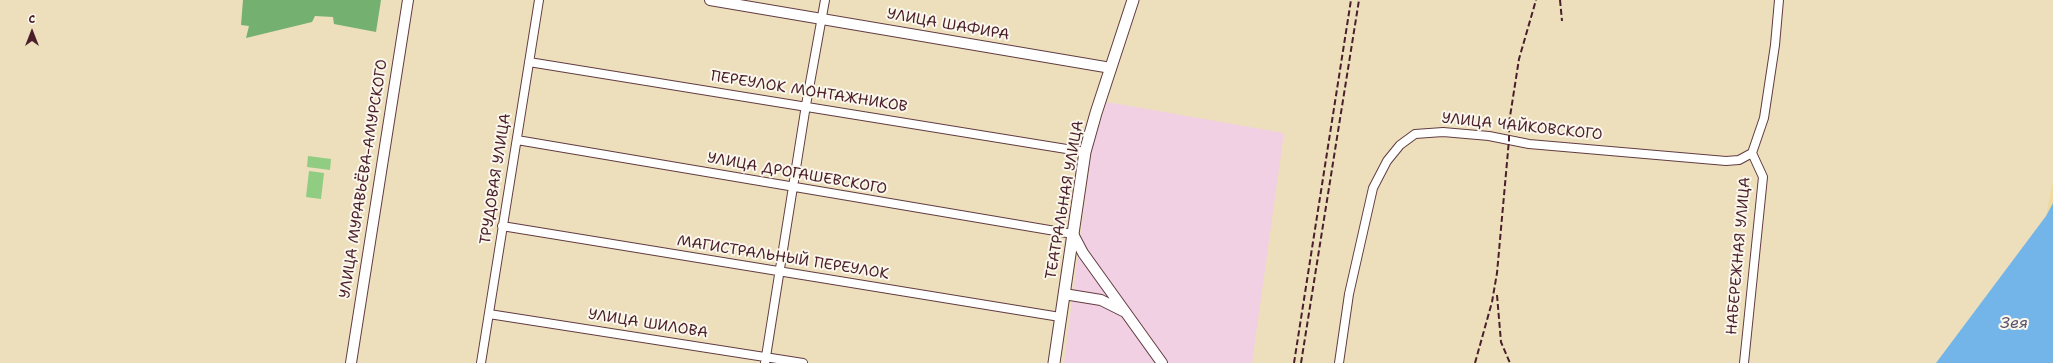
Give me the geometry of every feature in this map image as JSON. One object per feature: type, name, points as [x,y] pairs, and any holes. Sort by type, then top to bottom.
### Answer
[{"type":"main road","name":"ТЕАТРАЛЬНАЯ УЛИЦА","points":[[1054,363],[1085,152],[1132,1]]},
{"type":"street","name":"УЛИЦА МУРАВЬЁВА-АМУРСКОГО","points":[[351,363],[408,0]]},
{"type":"street","name":"ТРУДОВАЯ УЛИЦА","points":[[481,363],[538,0]]},
{"type":"street","name":"УЛИЦА ШАФИРА","points":[[710,0],[1110,68]]},
{"type":"street","points":[[766,360],[806,105],[825,0]]},
{"type":"street","points":[[1752,153],[1764,118],[1775,45],[1779,0]]},
{"type":"street","name":"ПЕРЕУЛОК МОНТАЖНИКОВ","points":[[529,62],[806,105],[1085,152]]},
{"type":"street","name":"УЛИЦА ЧАЙКОВСКОГО","points":[[1339,363],[1349,294],[1373,188],[1387,161],[1400,145],[1415,134],[1442,132],[1489,136],[1529,144],[1726,161],[1739,160],[1752,153]]},
{"type":"street","name":"УЛИЦА ДРОГАШЕВСКОГО","points":[[517,140],[1072,234]]},
{"type":"street","name":"НАБЕРЕЖНАЯ УЛИЦА","points":[[1744,363],[1763,178],[1752,153]]},
{"type":"street","name":"МАГИСТРАЛЬНЫЙ ПЕРЕУЛОК","points":[[502,226],[1060,317]]},
{"type":"street","points":[[1072,234],[1083,253],[1162,363]]},
{"type":"street","points":[[1064,294],[1101,300],[1113,305],[1126,314]]},
{"type":"street","name":"УЛИЦА ШИЛОВА","points":[[489,314],[766,360],[803,363]]},
{"type":"shaded area","points":[[1107,102],[1284,133],[1252,363],[1064,363],[1092,147]]},
{"type":"green space","points":[[243,0],[381,0],[376,32],[334,24],[333,17],[315,16],[312,22],[246,38],[249,26],[241,25]]},
{"type":"green space","points":[[308,156],[331,159],[330,170],[307,167]]},
{"type":"green space","points":[[309,171],[324,173],[321,199],[306,197]]},
{"type":"sand","points":[[2053,181],[2053,203],[2046,216]]},
{"type":"water","name":"Зея","points":[[2053,203],[2053,363],[1936,363],[2046,216]]},
{"type":"railway","points":[[1294,363],[1351,0]]},
{"type":"railway","points":[[1301,363],[1359,0]]},
{"type":"railway","points":[[1475,363],[1492,302],[1497,273],[1509,140],[1509,123],[1519,59],[1536,0]]},
{"type":"railway","points":[[1560,0],[1562,21]]},
{"type":"railway","points":[[1497,295],[1501,342],[1510,363]]}]
